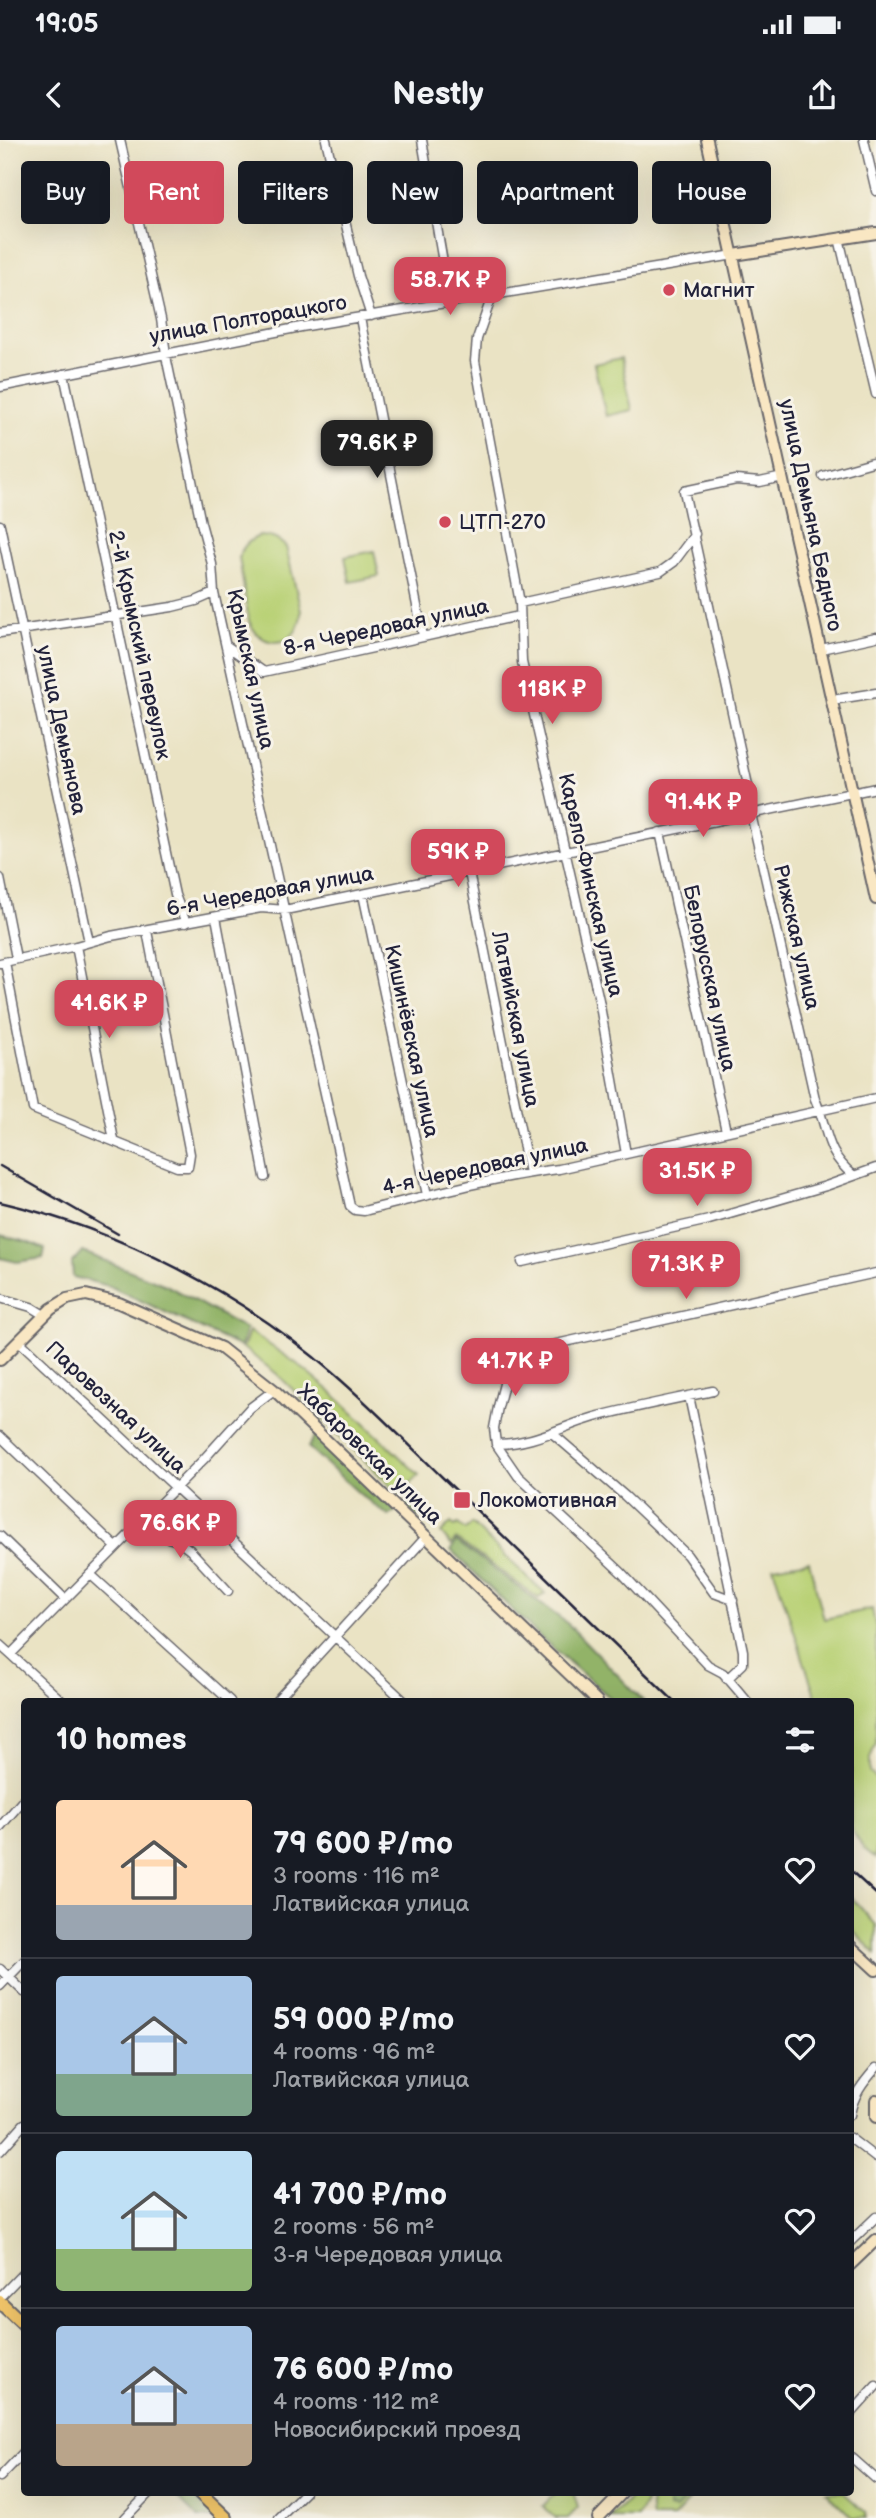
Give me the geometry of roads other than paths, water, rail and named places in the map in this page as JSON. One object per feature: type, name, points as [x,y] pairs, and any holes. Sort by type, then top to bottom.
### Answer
[{"type":"main road","name":"улица Демьяна Бедного","points":[[707,140],[853,793],[872,864],[876,899]]},
{"type":"main road","name":"улица Полторацкого","points":[[734,255],[876,233]]},
{"type":"main road","name":"Хабаровская улица","points":[[44,1315],[58,1304],[78,1296],[99,1297],[119,1303],[221,1348],[274,1390],[427,1536],[589,1698]]},
{"type":"main road","points":[[1,1356],[44,1315]]},
{"type":"main road","points":[[854,1950],[876,1970]]},
{"type":"main road","points":[[876,2100],[876,2117]]},
{"type":"main road","points":[[854,2261],[876,2240]]},
{"type":"main road","points":[[2,2307],[21,2323]]},
{"type":"main road","points":[[203,2496],[226,2518]]},
{"type":"main road","points":[[598,2518],[618,2496]]},
{"type":"street","name":"Крымская улица","points":[[120,140],[161,319],[201,523],[212,564],[214,593],[350,1206]]},
{"type":"street","points":[[326,140],[358,276],[371,316]]},
{"type":"street","points":[[422,140],[450,303]]},
{"type":"street","points":[[864,140],[876,191]]},
{"type":"street","points":[[839,239],[876,394]]},
{"type":"street","name":"улица Полторацкого","points":[[0,387],[301,327],[734,255]]},
{"type":"street","name":"Карело-Финская улица","points":[[492,296],[477,339],[475,361],[520,603],[522,662],[599,1000],[626,1154]]},
{"type":"street","points":[[360,318],[423,636]]},
{"type":"street","name":"2-й Крымский переулок","points":[[64,374],[175,895],[186,923]]},
{"type":"street","points":[[823,476],[876,461]]},
{"type":"street","name":"Рижская улица","points":[[783,477],[760,482],[736,480],[684,491],[751,799],[751,814],[815,1099],[830,1148],[838,1163],[853,1175]]},
{"type":"street","name":"улица Демьянова","points":[[0,525],[89,942]]},
{"type":"street","points":[[520,603],[660,572],[674,562],[695,534]]},
{"type":"street","points":[[0,633],[116,616],[195,601],[214,593]]},
{"type":"street","name":"8-я Чередовая улица","points":[[227,646],[264,672],[519,616]]},
{"type":"street","points":[[821,649],[876,637]]},
{"type":"street","points":[[832,700],[876,693]]},
{"type":"street","name":"6-я Чередовая улица","points":[[2,962],[261,908],[285,910],[876,788]]},
{"type":"street","name":"Белорусская улица","points":[[660,832],[726,1131]]},
{"type":"street","name":"Латвийская улица","points":[[469,872],[529,1173]]},
{"type":"street","points":[[0,878],[16,958]]},
{"type":"street","name":"Кишинёвская улица","points":[[363,894],[427,1195]]},
{"type":"street","points":[[216,917],[265,1177]]},
{"type":"street","points":[[2,962],[33,1109],[177,1167],[188,1167],[190,1154],[147,931]]},
{"type":"street","points":[[76,946],[114,1140]]},
{"type":"street","name":"4-я Чередовая улица","points":[[350,1206],[364,1211],[876,1098]]},
{"type":"street","points":[[522,1262],[709,1220],[876,1168]]},
{"type":"street","points":[[502,1356],[876,1273]]},
{"type":"street","name":"Паровозная улица","points":[[0,1298],[31,1307],[44,1315]]},
{"type":"street","name":"Паровозная улица","points":[[19,1340],[401,1698]]},
{"type":"street","points":[[532,1349],[520,1357],[505,1380],[496,1418],[496,1444],[518,1476],[621,1572],[708,1665],[723,1673],[744,1698]]},
{"type":"street","points":[[11,1654],[175,1486],[204,1460],[250,1408],[274,1390]]},
{"type":"street","points":[[496,1444],[517,1444],[598,1417],[713,1391]]},
{"type":"street","points":[[689,1396],[744,1651],[743,1664],[727,1679]]},
{"type":"street","points":[[552,1433],[625,1496],[687,1555],[714,1593],[733,1600]]},
{"type":"street","points":[[0,1436],[116,1547]]},
{"type":"street","points":[[145,1518],[168,1538],[178,1541],[190,1550],[228,1591]]},
{"type":"street","points":[[0,1536],[65,1599]]},
{"type":"street","points":[[279,1698],[427,1536]]},
{"type":"street","points":[[90,1574],[227,1698]]},
{"type":"street","points":[[0,1645],[59,1698]]},
{"type":"street","points":[[0,1827],[21,1802]]},
{"type":"street","points":[[0,1986],[21,1964]]},
{"type":"street","points":[[0,1969],[21,1989]]},
{"type":"street","points":[[854,2099],[876,2068]]},
{"type":"street","points":[[0,2151],[21,2127]]},
{"type":"street","points":[[854,2141],[876,2158]]},
{"type":"street","points":[[854,2238],[876,2217]]},
{"type":"street","points":[[2,2307],[21,2277]]},
{"type":"street","points":[[854,2411],[876,2386]]},
{"type":"street","points":[[0,2477],[21,2455]]},
{"type":"street","points":[[854,2460],[876,2479]]},
{"type":"street","points":[[125,2518],[146,2496]]},
{"type":"street","points":[[279,2518],[301,2496]]},
{"type":"railway","points":[[0,1166],[118,1234]]},
{"type":"railway","points":[[0,1202],[90,1229],[178,1269],[220,1292],[299,1345],[376,1412],[671,1698]]},
{"type":"railway","points":[[854,1874],[876,1894]]},
{"type":"place","name":"Магнит","points":[[669,290]]},
{"type":"place","name":"ЦТП-270","points":[[445,522]]},
{"type":"place","name":"Локомотивная","points":[[462,1500]]}]
